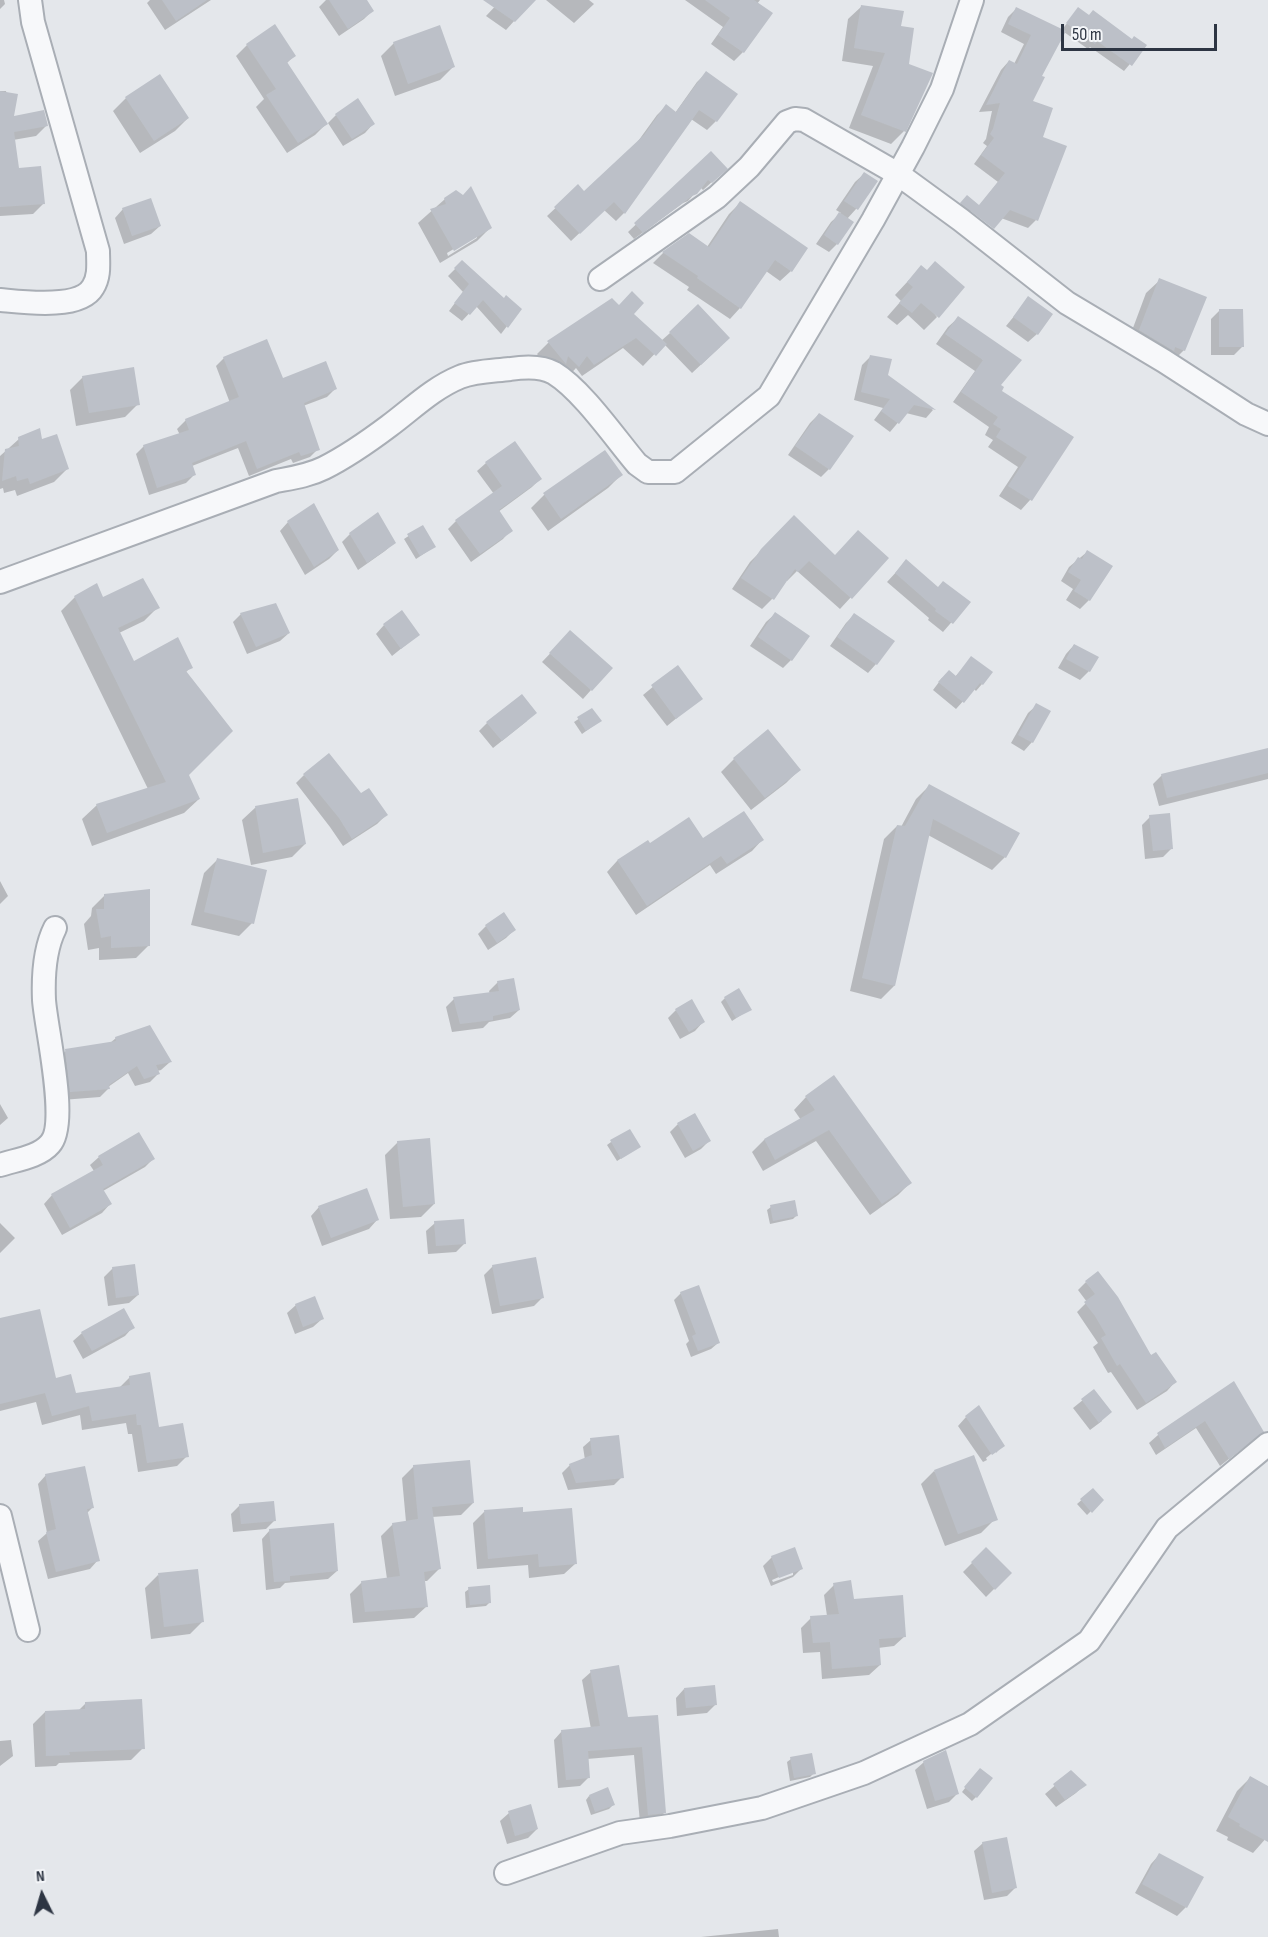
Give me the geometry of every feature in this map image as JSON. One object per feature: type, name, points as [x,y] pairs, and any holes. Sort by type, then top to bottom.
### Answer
[{"type":"street","points":[[0,300],[43,303],[74,299],[91,291],[98,274],[98,251],[33,22],[30,0]]},
{"type":"street","points":[[0,582],[276,481],[305,476],[325,468],[388,427],[446,384],[463,376],[485,372],[519,368],[540,369],[554,373],[577,393],[637,464],[648,472],[675,472],[769,396],[873,220],[942,89],[972,0]]},
{"type":"street","points":[[600,279],[717,197],[792,119],[804,120],[898,174],[1067,303],[1164,361],[1246,414],[1268,424]]},
{"type":"street","points":[[0,1165],[44,1150],[51,1144],[57,1131],[57,1104],[44,1002],[49,940],[55,928]]},
{"type":"street","points":[[506,1873],[620,1833],[762,1808],[864,1773],[970,1724],[1089,1641],[1167,1528],[1268,1444]]},
{"type":"street","points":[[0,1516],[28,1630]]},
{"type":"building","points":[[162,0],[207,0],[176,21]]},
{"type":"building","points":[[329,0],[367,0],[374,11],[348,29]]},
{"type":"building","points":[[483,0],[536,0],[515,22]]},
{"type":"building","points":[[705,0],[754,0],[773,13],[744,53],[718,35],[730,18]]},
{"type":"building","points":[[861,5],[904,11],[901,26],[914,28],[909,64],[933,73],[906,132],[861,115],[885,53],[854,48]]},
{"type":"building","points":[[1016,7],[1066,31],[1042,76],[1045,77],[1033,101],[1053,108],[1043,137],[1067,146],[1038,221],[1010,210],[994,229],[960,203],[967,195],[979,205],[1005,173],[981,155],[994,138],[990,134],[1000,103],[986,105],[1009,60],[1017,64],[1031,35],[1008,24]]},
{"type":"building","points":[[1078,7],[1089,15],[1093,10],[1132,39],[1134,36],[1147,45],[1132,66],[1097,41],[1095,44],[1066,23]]},
{"type":"building","points":[[275,24],[296,56],[287,62],[328,124],[298,143],[266,95],[276,89],[246,44]]},
{"type":"building","points":[[440,25],[455,67],[408,84],[393,42]]},
{"type":"building","points":[[706,71],[738,94],[717,122],[699,110],[625,214],[614,202],[580,234],[554,207],[578,184],[584,191],[644,135],[666,104],[676,112]]},
{"type":"building","points":[[160,74],[189,118],[154,141],[125,97]]},
{"type":"building","points":[[0,91],[18,94],[14,116],[44,110],[48,126],[14,132],[19,168],[41,166],[45,204],[0,207]]},
{"type":"building","points":[[358,98],[375,124],[352,139],[335,114]]},
{"type":"building","points":[[711,151],[728,169],[712,183],[708,180],[697,194],[643,233],[634,223]]},
{"type":"building","points":[[864,172],[878,181],[858,210],[844,201]]},
{"type":"building","points":[[471,186],[492,228],[454,251],[430,209],[446,204],[444,198],[456,190],[463,195]]},
{"type":"building","points":[[151,198],[161,226],[132,236],[122,208]]},
{"type":"building","points":[[740,201],[808,248],[792,272],[775,260],[741,309],[662,252],[689,233],[709,247]]},
{"type":"building","points":[[839,212],[854,222],[838,245],[824,235]]},
{"type":"building","points":[[462,260],[504,298],[506,295],[522,309],[508,328],[483,300],[470,315],[454,303],[469,284],[454,268]]},
{"type":"building","points":[[935,261],[965,287],[939,318],[921,303],[912,313],[899,303],[913,287],[907,282],[921,265],[927,270]]},
{"type":"building","points":[[1159,278],[1207,297],[1185,351],[1175,347],[1174,351],[1139,330]]},
{"type":"building","points":[[632,291],[644,303],[634,314],[667,344],[656,356],[636,338],[594,365],[587,356],[579,367],[568,356],[566,364],[547,341],[612,298],[619,305]]},
{"type":"building","points":[[1028,296],[1053,314],[1038,335],[1013,317]]},
{"type":"building","points":[[698,304],[730,338],[701,365],[669,332]]},
{"type":"building","points":[[1219,309],[1243,309],[1244,347],[1219,347]]},
{"type":"building","points":[[958,316],[1022,360],[1001,385],[1004,387],[1002,391],[1074,437],[1032,501],[1008,486],[1027,457],[996,437],[1001,429],[993,424],[998,417],[961,392],[983,360],[945,334]]},
{"type":"building","points":[[267,339],[283,378],[326,361],[337,389],[304,403],[320,450],[301,456],[299,452],[257,469],[246,441],[192,463],[196,475],[157,488],[143,445],[189,430],[185,419],[239,397],[223,357]]},
{"type":"building","points":[[870,355],[892,359],[888,375],[936,410],[914,405],[899,424],[881,411],[890,399],[861,392]]},
{"type":"building","points":[[134,367],[140,405],[89,413],[82,376]]},
{"type":"building","points":[[819,413],[854,436],[830,470],[795,446]]},
{"type":"building","points":[[40,428],[42,439],[57,434],[69,469],[30,484],[28,478],[17,481],[16,476],[2,481],[5,449],[19,446],[18,437]]},
{"type":"building","points":[[515,441],[542,479],[499,510],[513,531],[480,554],[455,520],[502,486],[485,462]]},
{"type":"building","points":[[605,450],[623,475],[561,519],[543,493]]},
{"type":"building","points":[[314,503],[339,550],[314,567],[287,521]]},
{"type":"building","points":[[378,512],[396,543],[367,563],[349,533]]},
{"type":"building","points":[[794,515],[835,555],[858,530],[889,558],[852,599],[809,561],[798,572],[795,569],[774,600],[741,578],[761,549]]},
{"type":"building","points":[[423,525],[436,547],[420,556],[407,534]]},
{"type":"building","points":[[1087,550],[1113,566],[1090,601],[1074,591],[1081,580],[1068,572],[1078,557],[1082,559]]},
{"type":"building","points":[[906,559],[938,587],[943,581],[971,602],[953,624],[935,611],[936,609],[895,573]]},
{"type":"building","points":[[143,578],[160,608],[118,628],[134,661],[178,637],[193,668],[186,671],[233,731],[189,775],[200,799],[107,833],[96,804],[166,782],[74,596],[97,583],[103,597]]},
{"type":"building","points":[[276,603],[290,633],[256,647],[240,613]]},
{"type":"building","points":[[402,610],[420,635],[401,649],[383,624]]},
{"type":"building","points":[[775,612],[810,636],[792,661],[758,637]]},
{"type":"building","points":[[854,613],[895,641],[877,665],[837,637]]},
{"type":"building","points":[[570,630],[613,668],[592,691],[549,653]]},
{"type":"building","points":[[1074,644],[1099,657],[1090,672],[1066,659]]},
{"type":"building","points":[[971,656],[993,672],[983,685],[980,683],[964,703],[938,682],[949,670],[956,676]]},
{"type":"building","points":[[678,665],[703,699],[676,719],[651,685]]},
{"type":"building","points":[[522,694],[537,713],[502,741],[486,722]]},
{"type":"building","points":[[1036,703],[1051,711],[1033,743],[1018,735]]},
{"type":"building","points":[[592,708],[602,721],[586,731],[577,717]]},
{"type":"building","points":[[768,729],[801,770],[765,798],[733,758]]},
{"type":"building","points":[[1268,748],[1268,773],[1167,798],[1161,774]]},
{"type":"building","points":[[329,753],[361,793],[369,788],[388,815],[352,839],[339,818],[303,774]]},
{"type":"building","points":[[929,784],[1020,833],[1006,858],[933,819],[895,986],[862,978],[897,825],[905,826]]},
{"type":"building","points":[[298,798],[306,844],[263,853],[255,806]]},
{"type":"building","points":[[744,811],[764,840],[727,864],[721,856],[647,906],[617,860],[648,840],[650,843],[689,817],[703,838]]},
{"type":"building","points":[[1170,813],[1173,849],[1153,851],[1149,815]]},
{"type":"building","points":[[217,858],[267,870],[254,924],[204,912]]},
{"type":"building","points":[[150,889],[150,946],[111,948],[111,936],[101,938],[96,909],[104,909],[104,894]]},
{"type":"building","points":[[504,912],[516,930],[497,943],[485,925]]},
{"type":"building","points":[[514,978],[520,1010],[493,1016],[493,1020],[460,1024],[453,997],[499,991],[497,981]]},
{"type":"building","points":[[739,988],[752,1010],[736,1018],[724,997]]},
{"type":"building","points":[[692,999],[705,1022],[689,1032],[675,1009]]},
{"type":"building","points":[[150,1025],[172,1062],[156,1065],[160,1074],[144,1079],[137,1066],[109,1085],[110,1089],[70,1092],[65,1049],[116,1041],[115,1037]]},
{"type":"building","points":[[834,1075],[912,1183],[882,1204],[829,1130],[775,1160],[764,1139],[815,1110],[805,1096]]},
{"type":"building","points":[[695,1113],[711,1141],[693,1151],[677,1123]]},
{"type":"building","points":[[630,1129],[641,1147],[621,1159],[610,1140]]},
{"type":"building","points":[[139,1132],[155,1159],[103,1189],[112,1204],[70,1228],[51,1194],[103,1165],[98,1156]]},
{"type":"building","points":[[430,1138],[435,1204],[403,1207],[397,1141]]},
{"type":"building","points":[[367,1188],[379,1220],[331,1238],[318,1206]]},
{"type":"building","points":[[795,1200],[798,1216],[773,1221],[770,1205]]},
{"type":"building","points":[[464,1219],[466,1244],[436,1246],[434,1221]]},
{"type":"building","points":[[536,1257],[544,1298],[500,1306],[492,1265]]},
{"type":"building","points":[[135,1264],[139,1295],[116,1298],[112,1267]]},
{"type":"building","points":[[1098,1271],[1118,1297],[1151,1355],[1156,1352],[1177,1382],[1146,1403],[1120,1364],[1117,1366],[1101,1338],[1106,1335],[1084,1302],[1095,1294],[1085,1281]]},
{"type":"building","points":[[699,1285],[720,1343],[698,1351],[692,1336],[696,1334],[680,1292]]},
{"type":"building","points":[[315,1296],[324,1319],[303,1327],[295,1304]]},
{"type":"building","points":[[124,1308],[135,1328],[92,1351],[81,1332]]},
{"type":"building","points":[[40,1309],[56,1378],[71,1374],[76,1393],[130,1385],[129,1376],[150,1372],[159,1427],[183,1423],[189,1457],[147,1463],[141,1425],[137,1425],[136,1414],[92,1421],[89,1406],[52,1416],[45,1393],[0,1404],[0,1318]]},
{"type":"building","points":[[1234,1381],[1264,1432],[1229,1459],[1205,1421],[1165,1448],[1157,1433]]},
{"type":"building","points":[[1094,1389],[1112,1412],[1099,1423],[1081,1399]]},
{"type":"building","points":[[979,1405],[1005,1446],[992,1455],[965,1416]]},
{"type":"building","points":[[619,1435],[624,1478],[576,1483],[569,1464],[592,1455],[590,1438]]},
{"type":"building","points":[[974,1455],[998,1520],[958,1534],[934,1470]]},
{"type":"building","points":[[470,1460],[474,1503],[432,1507],[441,1569],[424,1572],[428,1607],[365,1612],[361,1581],[400,1576],[392,1523],[418,1519],[413,1465]]},
{"type":"building","points":[[85,1466],[94,1508],[87,1509],[100,1561],[56,1572],[46,1532],[56,1529],[45,1474]]},
{"type":"building","points":[[1093,1488],[1104,1500],[1092,1513],[1080,1499]]},
{"type":"building","points":[[274,1501],[276,1521],[241,1524],[239,1504]]},
{"type":"building","points":[[523,1507],[523,1512],[572,1508],[577,1564],[539,1567],[538,1554],[488,1559],[484,1510]]},
{"type":"building","points":[[334,1523],[338,1571],[290,1576],[290,1581],[274,1582],[269,1529]]},
{"type":"building","points":[[795,1547],[803,1569],[779,1578],[771,1556]]},
{"type":"building","points":[[986,1547],[1012,1573],[995,1590],[971,1562]]},
{"type":"building","points":[[198,1569],[204,1622],[164,1627],[158,1573]]},
{"type":"building","points":[[851,1580],[854,1599],[903,1595],[906,1637],[879,1639],[881,1665],[832,1669],[830,1642],[813,1643],[810,1616],[839,1614],[833,1583]]},
{"type":"building","points":[[490,1585],[491,1603],[470,1605],[468,1587]]},
{"type":"building","points":[[619,1665],[628,1717],[658,1715],[666,1813],[648,1815],[642,1747],[588,1751],[590,1778],[566,1780],[561,1730],[600,1726],[590,1670]]},
{"type":"building","points":[[715,1685],[717,1705],[686,1708],[684,1688]]},
{"type":"building","points":[[142,1699],[145,1749],[69,1752],[70,1755],[46,1756],[45,1711],[85,1709],[85,1702]]},
{"type":"building","points":[[946,1750],[959,1794],[935,1801],[923,1761]]},
{"type":"building","points":[[812,1753],[816,1774],[794,1778],[790,1757]]},
{"type":"building","points":[[980,1768],[993,1778],[977,1798],[964,1787]]},
{"type":"building","points":[[1071,1770],[1087,1785],[1065,1800],[1053,1784]]},
{"type":"building","points":[[1250,1776],[1268,1786],[1268,1842],[1239,1826],[1240,1824],[1228,1817]]},
{"type":"building","points":[[608,1787],[615,1805],[595,1812],[589,1795]]},
{"type":"building","points":[[531,1804],[538,1829],[515,1836],[508,1811]]},
{"type":"building","points":[[1007,1837],[1017,1888],[992,1893],[982,1842]]},
{"type":"building","points":[[1159,1853],[1204,1877],[1187,1908],[1142,1884]]}]
